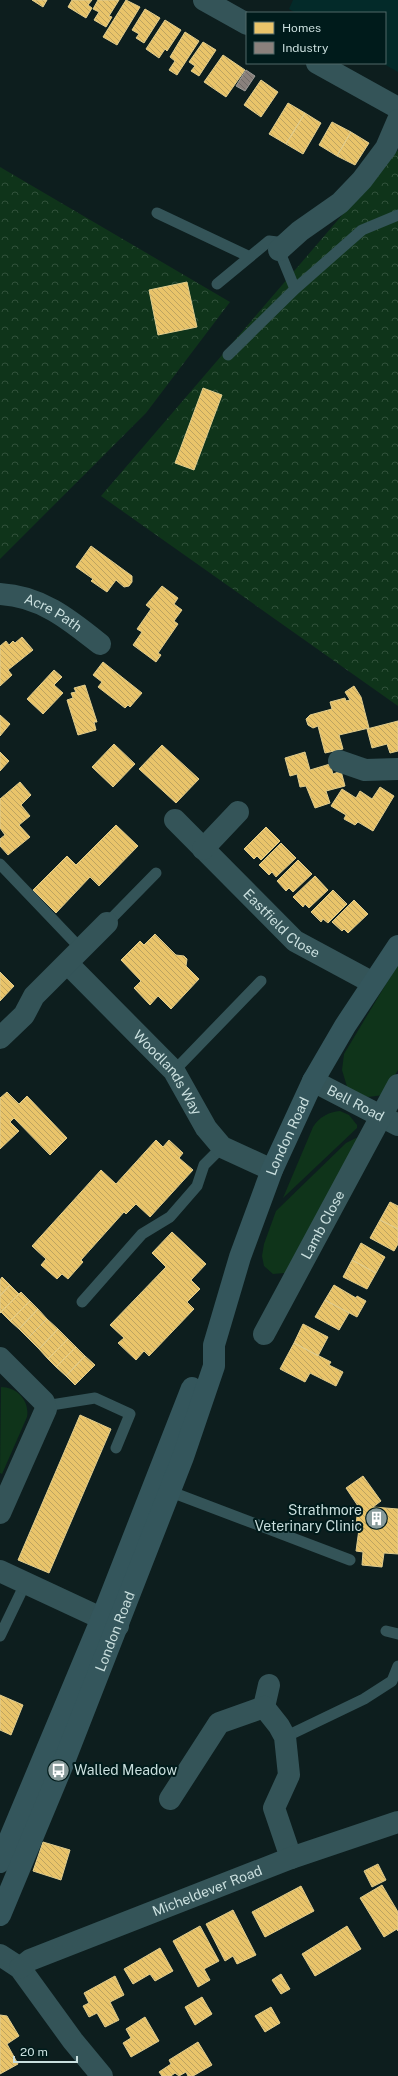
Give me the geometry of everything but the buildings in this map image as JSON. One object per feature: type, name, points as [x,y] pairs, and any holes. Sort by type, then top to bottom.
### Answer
[{"type":"street","points":[[204,0],[246,23]]},
{"type":"street","points":[[319,64],[398,108]]},
{"type":"street","points":[[282,247],[340,203],[386,148],[398,120]]},
{"type":"street","name":"Acre Path","points":[[0,594],[12,595],[50,607],[100,644]]},
{"type":"street","points":[[339,761],[365,770],[398,769]]},
{"type":"street","points":[[203,849],[238,812]]},
{"type":"street","name":"Eastfield Close","points":[[174,820],[295,941],[373,983]]},
{"type":"street","points":[[0,1038],[24,1015],[34,996],[75,957],[107,923]]},
{"type":"street","name":"London Road","points":[[0,1915],[65,1759],[110,1622],[162,1488],[214,1366],[214,1345],[240,1257],[272,1170],[313,1080],[373,983],[398,946]]},
{"type":"street","name":"Woodlands Way","points":[[75,957],[174,1071],[206,1128],[222,1147],[272,1170]]},
{"type":"street","name":"Bell Road","points":[[313,1080],[390,1121]]},
{"type":"street","name":"Lamb Close","points":[[264,1334],[390,1121],[398,1085]]},
{"type":"street","points":[[0,1513],[42,1419],[45,1406],[44,1402],[2,1363]]},
{"type":"street","points":[[0,1571],[110,1622]]},
{"type":"street","name":"London Road","points":[[0,1862],[110,1622]]},
{"type":"street","points":[[264,1707],[269,1685]]},
{"type":"street","points":[[264,1707],[279,1726],[285,1737],[289,1775],[274,1808],[291,1858]]},
{"type":"street","points":[[170,1799],[219,1723],[264,1707]]},
{"type":"street","name":"Micheldever Road","points":[[20,1968],[30,1960],[291,1858],[398,1822]]},
{"type":"street","points":[[0,1954],[20,1968],[73,2042],[102,2076]]},
{"type":"lane","points":[[157,213],[250,257]]},
{"type":"lane","points":[[228,355],[295,289],[362,230],[398,215]]},
{"type":"lane","points":[[217,284],[269,241],[282,247],[295,289]]},
{"type":"lane","points":[[0,864],[75,957]]},
{"type":"lane","points":[[107,923],[156,873]]},
{"type":"lane","points":[[174,1071],[261,981]]},
{"type":"lane","points":[[82,1302],[142,1234],[170,1218],[197,1186],[204,1165],[222,1147]]},
{"type":"lane","points":[[45,1406],[95,1398],[130,1414],[116,1448]]},
{"type":"lane","points":[[162,1488],[350,1560]]},
{"type":"lane","points":[[0,1636],[26,1582]]},
{"type":"lane","points":[[386,1631],[398,1634]]},
{"type":"lane","points":[[285,1737],[364,1699],[392,1681],[398,1666]]},
{"type":"shaded area","points":[[293,0],[398,0],[398,72],[384,64],[386,64],[386,12],[294,12],[289,9]]},
{"type":"green space","points":[[398,150],[398,706],[101,496]]},
{"type":"green space","points":[[0,167],[230,302],[146,413],[0,559]]},
{"type":"green space","points":[[398,964],[398,1070],[383,1095],[368,1097],[348,1090],[342,1070],[344,1054]]},
{"type":"green space","points":[[340,1111],[349,1115],[357,1125],[357,1128],[283,1198],[313,1127],[318,1120]]},
{"type":"green space","points":[[356,1138],[360,1138],[285,1273],[273,1274],[264,1266],[262,1256],[264,1244],[276,1211],[346,1143]]},
{"type":"green space","points":[[1,1387],[12,1389],[17,1392],[24,1400],[27,1411],[27,1417],[2,1474],[0,1473]]},
{"type":"place","name":"Strathmore Veterinary Clinic","points":[[377,1518]]},
{"type":"place","name":"Walled Meadow","points":[[58,1770]]}]
